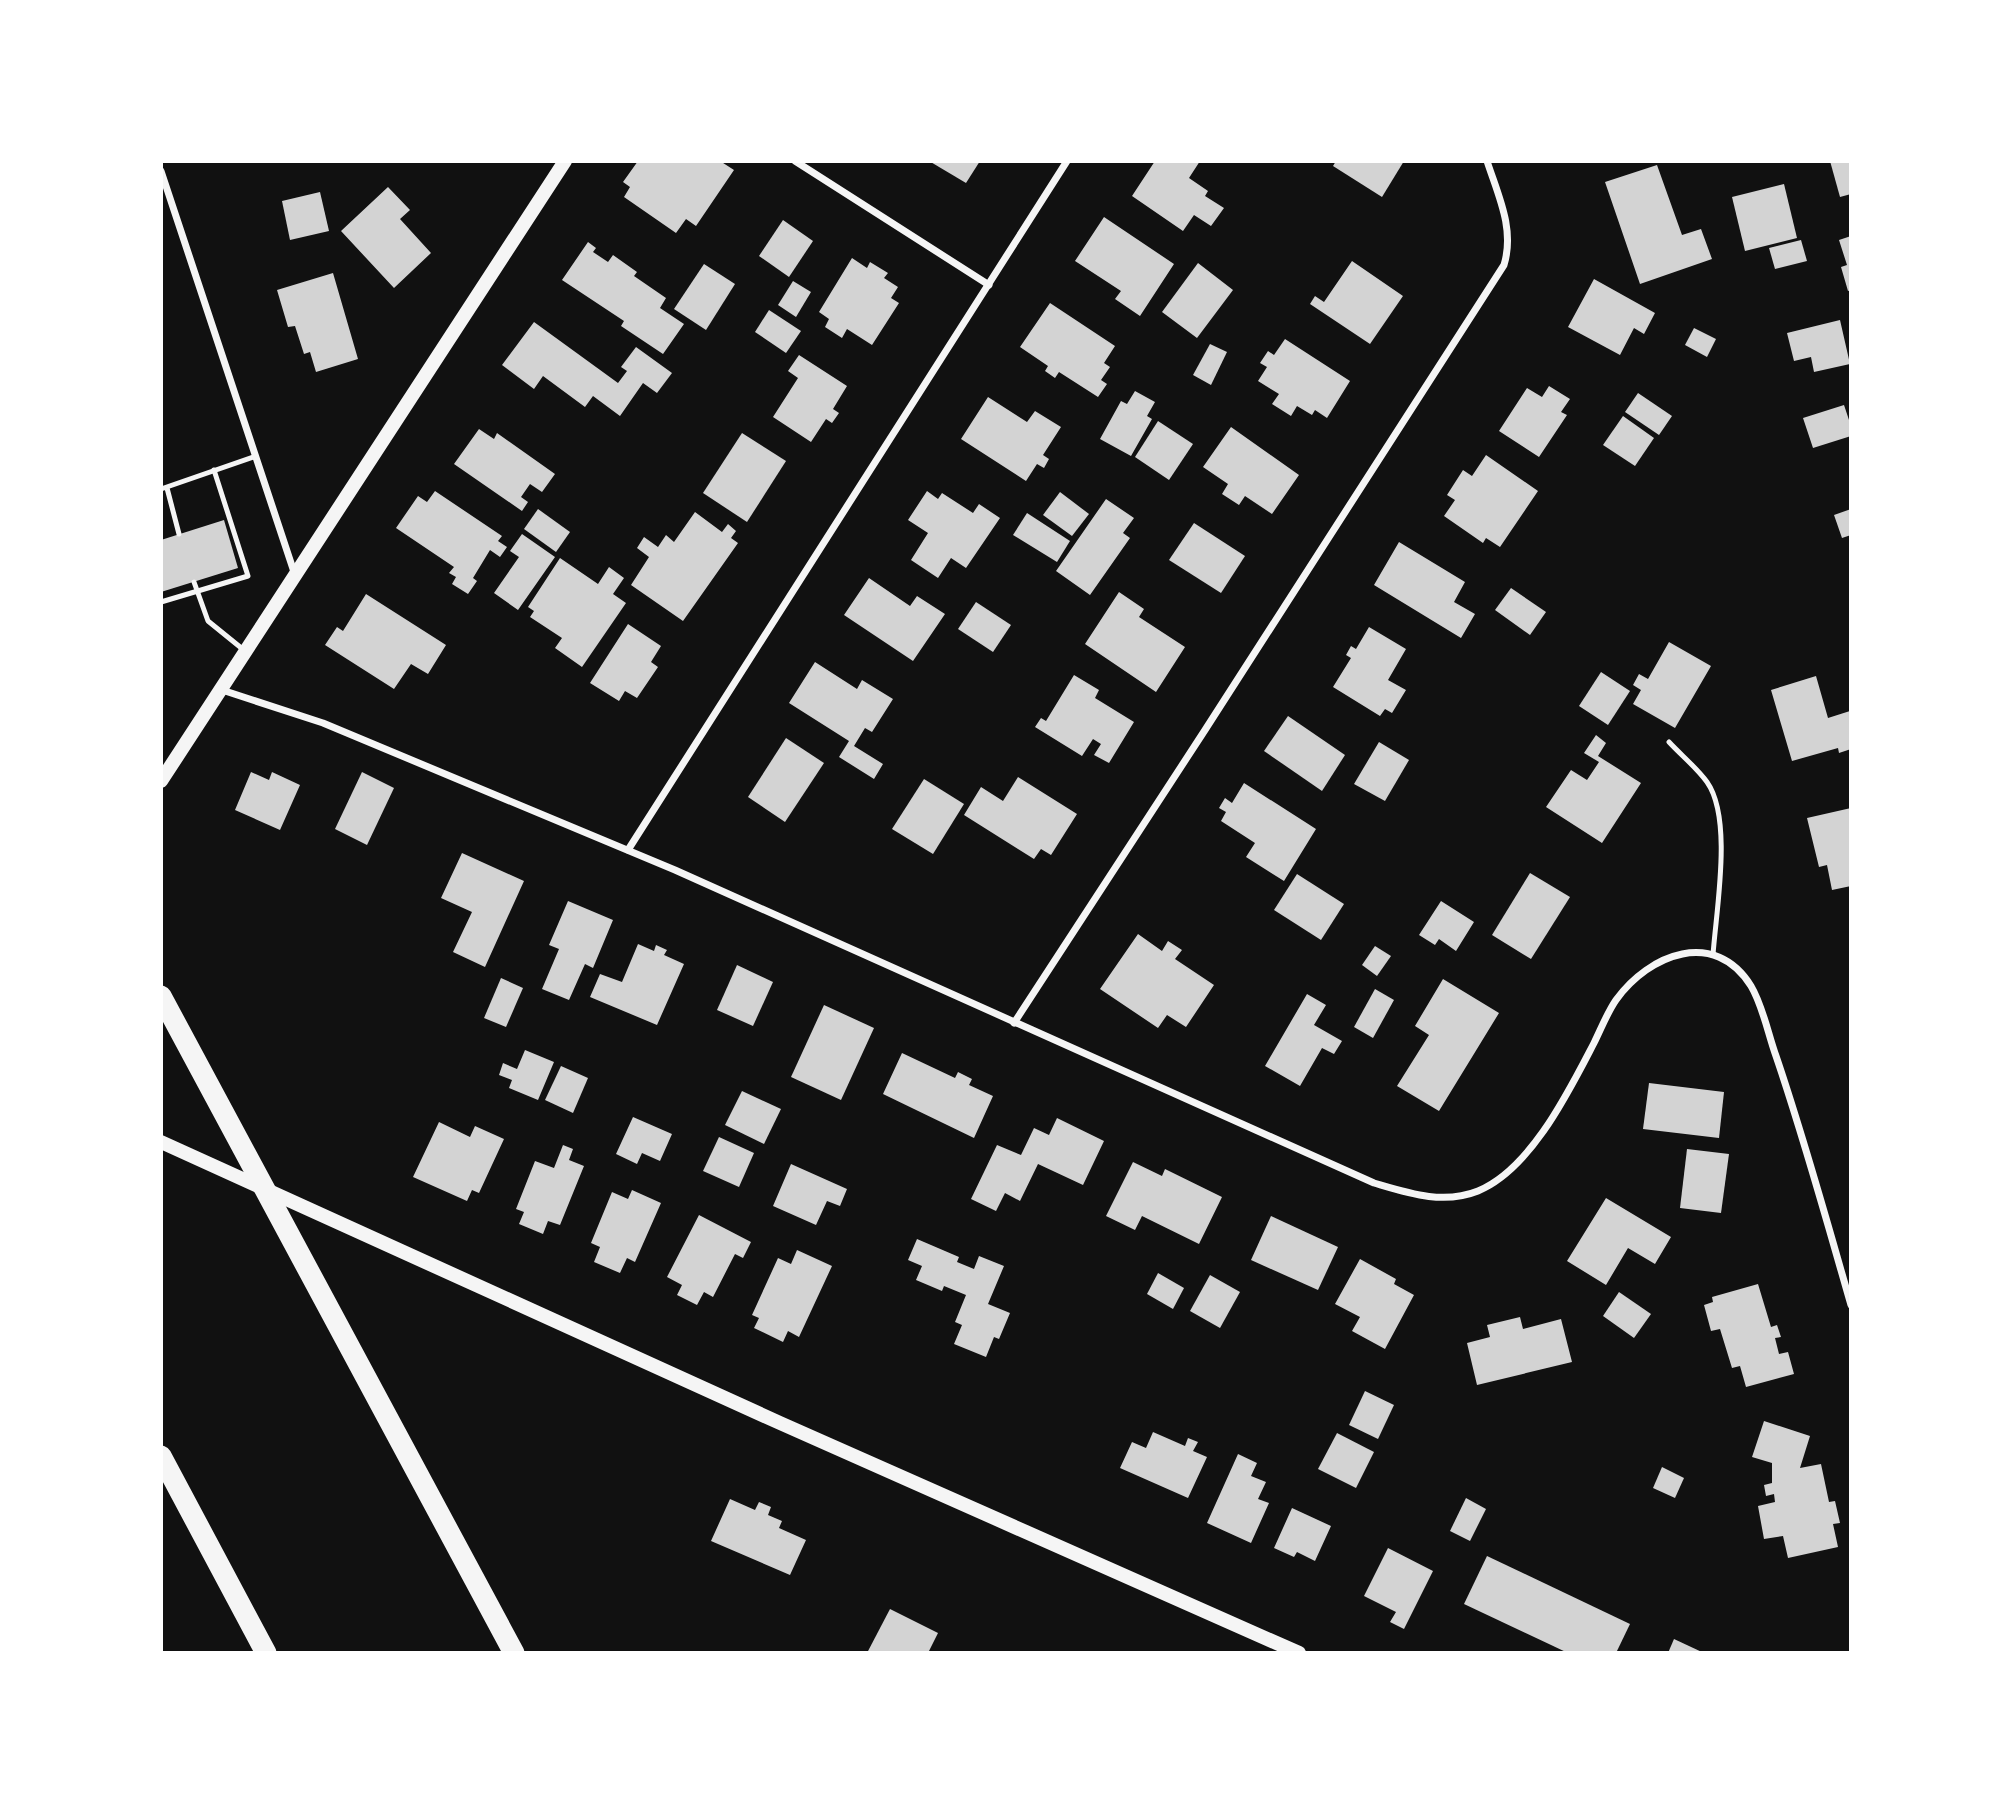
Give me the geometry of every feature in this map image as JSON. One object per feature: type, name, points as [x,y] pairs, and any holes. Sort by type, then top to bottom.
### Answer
[{"type":"highway","points":[[161,996],[514,1653]]},
{"type":"highway","points":[[161,1456],[266,1653]]},
{"type":"main road","points":[[161,781],[565,161]]},
{"type":"main road","points":[[161,1142],[780,1423],[1299,1653]]},
{"type":"street","points":[[795,161],[989,285]]},
{"type":"street","points":[[628,850],[1067,161]]},
{"type":"street","points":[[1014,1023],[1504,265],[1508,252],[1508,229],[1487,161]]},
{"type":"street","points":[[161,171],[296,577]]},
{"type":"street","points":[[222,690],[323,723],[628,850],[1374,1182],[1415,1195],[1450,1197],[1479,1191],[1494,1182],[1521,1158],[1543,1131],[1561,1101],[1615,1001],[1639,974],[1667,958],[1683,954],[1713,955],[1727,959],[1753,989],[1793,1106],[1851,1305]]},
{"type":"lane","points":[[179,534],[164,489],[256,456]]},
{"type":"lane","points":[[161,602],[248,576],[214,470]]},
{"type":"lane","points":[[194,582],[208,621],[245,651]]},
{"type":"lane","points":[[1669,742],[1707,783],[1720,820],[1713,955]]},
{"type":"building","points":[[638,161],[720,161],[734,170],[696,226],[686,219],[676,233],[624,197],[630,187],[623,182]]},
{"type":"building","points":[[929,161],[980,161],[966,183]]},
{"type":"building","points":[[1155,161],[1200,161],[1189,178],[1208,191],[1205,196],[1224,208],[1211,226],[1194,215],[1183,231],[1132,196]]},
{"type":"building","points":[[1336,161],[1404,161],[1382,197],[1333,166]]},
{"type":"building","points":[[1830,161],[1851,161],[1851,194],[1840,197]]},
{"type":"building","points":[[1657,165],[1682,235],[1701,229],[1712,259],[1640,284],[1605,182]]},
{"type":"building","points":[[1784,184],[1797,238],[1745,251],[1732,197]]},
{"type":"building","points":[[388,187],[410,210],[400,219],[431,253],[394,288],[341,231]]},
{"type":"building","points":[[320,192],[329,231],[290,240],[282,201]]},
{"type":"building","points":[[1104,217],[1174,264],[1140,316],[1115,299],[1121,291],[1075,261]]},
{"type":"building","points":[[783,220],[813,241],[789,277],[759,256]]},
{"type":"building","points":[[1851,236],[1851,290],[1848,291],[1841,267],[1847,265],[1839,240]]},
{"type":"building","points":[[1801,240],[1807,261],[1775,269],[1769,248]]},
{"type":"building","points":[[588,242],[596,248],[593,252],[608,262],[613,255],[637,272],[634,276],[666,298],[660,308],[684,324],[663,354],[621,326],[624,321],[562,280]]},
{"type":"building","points":[[852,258],[867,268],[870,262],[888,273],[884,278],[898,287],[891,298],[899,303],[872,345],[847,329],[842,338],[825,327],[829,319],[819,312]]},
{"type":"building","points":[[1352,261],[1403,296],[1370,344],[1310,304],[1315,296],[1324,302]]},
{"type":"building","points":[[1198,263],[1233,290],[1197,338],[1162,312]]},
{"type":"building","points":[[704,264],[735,284],[706,330],[674,309]]},
{"type":"building","points":[[333,273],[358,359],[316,372],[310,352],[304,354],[295,326],[288,327],[277,290]]},
{"type":"building","points":[[1594,279],[1655,313],[1644,334],[1634,328],[1620,355],[1568,327]]},
{"type":"building","points":[[793,281],[811,292],[796,317],[778,305]]},
{"type":"building","points":[[1050,303],[1115,346],[1104,363],[1110,367],[1101,380],[1107,384],[1098,397],[1059,372],[1055,378],[1045,371],[1048,366],[1020,347]]},
{"type":"building","points":[[769,310],[801,331],[786,353],[755,332]]},
{"type":"building","points":[[1840,320],[1850,364],[1814,372],[1811,357],[1794,361],[1787,333]]},
{"type":"building","points":[[534,322],[618,383],[627,371],[621,367],[636,347],[672,373],[657,393],[643,383],[620,416],[593,396],[585,407],[543,376],[534,389],[502,365]]},
{"type":"building","points":[[1694,328],[1716,339],[1707,357],[1685,345]]},
{"type":"building","points":[[1285,339],[1350,381],[1327,418],[1315,410],[1312,415],[1297,406],[1291,416],[1272,404],[1279,394],[1258,381],[1267,367],[1260,363],[1268,351],[1274,355]]},
{"type":"building","points":[[1210,344],[1227,352],[1211,385],[1193,375]]},
{"type":"building","points":[[799,355],[847,386],[833,409],[839,413],[832,423],[826,419],[811,442],[773,417],[798,378],[788,371]]},
{"type":"building","points":[[1549,386],[1570,399],[1561,412],[1567,415],[1539,457],[1499,431],[1527,388],[1542,397]]},
{"type":"building","points":[[1135,391],[1155,402],[1147,416],[1152,419],[1131,456],[1100,439],[1121,401],[1127,404]]},
{"type":"building","points":[[1638,393],[1672,416],[1659,435],[1625,412]]},
{"type":"building","points":[[988,397],[1027,422],[1035,411],[1061,427],[1043,455],[1049,459],[1044,468],[1037,464],[1026,481],[961,439]]},
{"type":"building","points":[[1844,405],[1851,426],[1851,436],[1813,448],[1803,418]]},
{"type":"building","points":[[1623,416],[1654,438],[1635,466],[1603,445]]},
{"type":"building","points":[[1158,421],[1193,444],[1169,480],[1135,457]]},
{"type":"building","points":[[1231,427],[1299,475],[1272,514],[1245,496],[1239,505],[1222,494],[1228,484],[1203,467]]},
{"type":"building","points":[[479,429],[494,439],[497,433],[555,474],[542,492],[530,484],[521,497],[528,502],[522,511],[454,464]]},
{"type":"building","points":[[742,433],[786,461],[747,522],[703,493]]},
{"type":"building","points":[[1486,455],[1538,491],[1500,547],[1486,538],[1483,543],[1444,516],[1455,500],[1447,495],[1463,470],[1472,476]]},
{"type":"building","points":[[435,491],[502,536],[498,541],[507,547],[500,557],[490,550],[473,578],[477,581],[468,594],[452,584],[456,577],[449,573],[454,567],[396,528],[418,496],[427,502]]},
{"type":"building","points":[[927,491],[938,499],[942,493],[973,513],[979,504],[1000,518],[966,568],[951,558],[938,578],[911,560],[928,533],[908,520]]},
{"type":"building","points":[[1060,492],[1089,514],[1072,536],[1043,515]]},
{"type":"building","points":[[1106,499],[1134,518],[1123,533],[1130,538],[1090,595],[1056,571]]},
{"type":"building","points":[[538,509],[570,532],[556,552],[524,529]]},
{"type":"building","points":[[1851,509],[1851,535],[1842,538],[1834,515]]},
{"type":"building","points":[[695,512],[722,532],[728,524],[736,531],[731,538],[738,543],[683,621],[631,585],[649,557],[637,548],[644,537],[658,547],[666,535],[674,542]]},
{"type":"building","points":[[1027,513],[1070,541],[1057,562],[1013,535]]},
{"type":"building","points":[[224,520],[238,568],[161,592],[161,540]]},
{"type":"building","points":[[1194,523],[1245,556],[1221,593],[1169,560]]},
{"type":"building","points":[[522,534],[555,557],[518,610],[494,593],[519,557],[510,551]]},
{"type":"building","points":[[1399,542],[1465,582],[1454,602],[1475,614],[1461,638],[1374,585]]},
{"type":"building","points":[[560,558],[598,584],[609,567],[624,578],[613,594],[626,603],[582,667],[555,648],[562,638],[530,617],[534,611],[528,607]]},
{"type":"building","points":[[869,578],[910,606],[917,596],[945,614],[913,661],[844,615]]},
{"type":"building","points":[[1511,588],[1546,612],[1530,635],[1495,610]]},
{"type":"building","points":[[1119,592],[1144,609],[1139,617],[1185,647],[1156,692],[1085,644]]},
{"type":"building","points":[[366,594],[446,645],[428,674],[411,664],[394,689],[325,645],[337,627],[343,631]]},
{"type":"building","points":[[976,602],[1011,625],[993,652],[958,629]]},
{"type":"building","points":[[628,624],[661,646],[651,662],[658,667],[637,698],[625,691],[619,701],[590,683]]},
{"type":"building","points":[[1369,627],[1406,649],[1388,680],[1406,690],[1392,713],[1385,709],[1380,716],[1333,687],[1351,658],[1346,655],[1351,646],[1356,649]]},
{"type":"building","points":[[1669,642],[1711,666],[1675,728],[1633,704],[1641,690],[1633,685],[1639,674],[1648,679]]},
{"type":"building","points":[[815,662],[857,689],[862,680],[893,699],[872,732],[865,728],[854,746],[883,764],[874,779],[839,757],[849,741],[789,703]]},
{"type":"building","points":[[1601,672],[1630,691],[1608,725],[1579,706]]},
{"type":"building","points":[[1074,675],[1099,690],[1095,698],[1134,722],[1109,763],[1094,755],[1101,744],[1093,739],[1082,756],[1035,727],[1041,718],[1046,721]]},
{"type":"building","points":[[1816,676],[1828,718],[1850,711],[1851,749],[1839,753],[1838,748],[1792,761],[1771,690]]},
{"type":"building","points":[[1288,716],[1345,755],[1322,791],[1264,751]]},
{"type":"building","points":[[1596,735],[1606,743],[1598,756],[1641,783],[1602,843],[1546,807],[1571,770],[1587,780],[1599,762],[1584,753]]},
{"type":"building","points":[[786,738],[824,763],[785,822],[748,797]]},
{"type":"building","points":[[1379,742],[1409,760],[1385,801],[1354,784]]},
{"type":"building","points":[[251,772],[269,780],[272,772],[300,785],[280,830],[235,810]]},
{"type":"building","points":[[362,772],[394,788],[367,845],[335,829]]},
{"type":"building","points":[[1018,777],[1077,814],[1051,855],[1041,849],[1034,859],[964,815],[981,787],[1003,801]]},
{"type":"building","points":[[924,779],[964,804],[933,854],[892,829]]},
{"type":"building","points":[[1244,783],[1316,829],[1284,881],[1246,857],[1255,843],[1221,821],[1226,812],[1219,808],[1225,798],[1232,803]]},
{"type":"building","points":[[1851,808],[1851,886],[1832,890],[1827,865],[1819,867],[1807,818]]},
{"type":"building","points":[[462,853],[524,881],[485,967],[453,952],[472,912],[441,898]]},
{"type":"building","points":[[1530,873],[1570,897],[1531,959],[1492,935]]},
{"type":"building","points":[[1297,874],[1344,904],[1321,940],[1274,910]]},
{"type":"building","points":[[568,901],[613,920],[593,968],[585,964],[569,1000],[542,989],[559,949],[549,945]]},
{"type":"building","points":[[1441,901],[1474,922],[1456,951],[1439,939],[1435,945],[1419,935]]},
{"type":"building","points":[[1138,934],[1162,951],[1168,941],[1182,950],[1175,959],[1214,985],[1186,1027],[1167,1015],[1158,1028],[1100,989]]},
{"type":"building","points":[[638,944],[654,951],[656,945],[667,950],[664,955],[684,964],[657,1025],[590,997],[600,974],[622,982]]},
{"type":"building","points":[[1375,946],[1391,956],[1377,976],[1362,965]]},
{"type":"building","points":[[737,965],[773,982],[753,1026],[717,1010]]},
{"type":"building","points":[[501,978],[523,988],[506,1027],[484,1018]]},
{"type":"building","points":[[1443,979],[1499,1013],[1439,1111],[1397,1086],[1429,1035],[1415,1026]]},
{"type":"building","points":[[1375,989],[1394,1000],[1373,1038],[1354,1027]]},
{"type":"building","points":[[1307,994],[1326,1005],[1314,1025],[1342,1041],[1334,1054],[1322,1048],[1300,1086],[1265,1066]]},
{"type":"building","points":[[824,1005],[874,1028],[841,1100],[791,1077]]},
{"type":"building","points":[[525,1050],[554,1062],[538,1100],[509,1088],[512,1080],[499,1075],[503,1063],[517,1069]]},
{"type":"building","points":[[902,1053],[955,1078],[958,1072],[972,1079],[969,1085],[993,1096],[974,1138],[883,1094]]},
{"type":"building","points":[[561,1066],[588,1078],[573,1113],[545,1100]]},
{"type":"building","points":[[1649,1083],[1724,1092],[1719,1138],[1643,1129]]},
{"type":"building","points":[[742,1091],[781,1109],[764,1144],[725,1125]]},
{"type":"building","points":[[633,1117],[672,1134],[660,1161],[642,1153],[637,1164],[616,1154]]},
{"type":"building","points":[[1057,1118],[1104,1141],[1083,1185],[1038,1164],[1020,1201],[1005,1193],[996,1211],[971,1199],[997,1145],[1021,1155],[1034,1128],[1049,1135]]},
{"type":"building","points":[[439,1122],[470,1137],[475,1126],[504,1139],[479,1193],[472,1190],[467,1201],[413,1177]]},
{"type":"building","points":[[719,1137],[754,1153],[739,1187],[703,1171]]},
{"type":"building","points":[[563,1145],[573,1149],[569,1160],[584,1166],[560,1225],[548,1221],[543,1234],[519,1224],[524,1212],[516,1209],[535,1161],[554,1168]]},
{"type":"building","points":[[1687,1149],[1729,1154],[1721,1213],[1680,1208]]},
{"type":"building","points":[[1133,1162],[1162,1176],[1165,1169],[1222,1197],[1199,1244],[1142,1216],[1135,1230],[1106,1216]]},
{"type":"building","points":[[791,1164],[847,1189],[840,1206],[827,1201],[816,1225],[773,1206]]},
{"type":"building","points":[[632,1190],[661,1203],[635,1262],[627,1258],[620,1273],[594,1262],[600,1247],[591,1243],[612,1192],[628,1199]]},
{"type":"building","points":[[1606,1198],[1671,1237],[1655,1264],[1628,1248],[1606,1285],[1567,1261]]},
{"type":"building","points":[[699,1215],[751,1242],[743,1258],[735,1254],[713,1297],[704,1292],[697,1305],[677,1295],[682,1285],[667,1277]]},
{"type":"building","points":[[1271,1216],[1338,1247],[1318,1290],[1251,1260]]},
{"type":"building","points":[[917,1239],[959,1257],[957,1262],[974,1269],[979,1256],[1004,1266],[988,1304],[1010,1313],[999,1339],[994,1337],[986,1357],[954,1344],[962,1325],[955,1322],[966,1295],[944,1286],[942,1291],[916,1280],[922,1266],[908,1260]]},
{"type":"building","points":[[797,1250],[832,1266],[799,1337],[788,1331],[783,1342],[754,1328],[759,1318],[752,1315],[778,1258],[791,1264]]},
{"type":"building","points":[[1360,1259],[1396,1279],[1394,1284],[1414,1295],[1385,1349],[1352,1331],[1360,1317],[1335,1304]]},
{"type":"building","points":[[1158,1273],[1184,1288],[1173,1309],[1147,1294]]},
{"type":"building","points":[[1210,1275],[1240,1292],[1220,1328],[1190,1311]]},
{"type":"building","points":[[1758,1284],[1771,1327],[1777,1325],[1781,1337],[1775,1338],[1779,1354],[1788,1352],[1794,1374],[1746,1387],[1740,1366],[1732,1368],[1720,1329],[1711,1331],[1704,1305],[1713,1302],[1712,1297]]},
{"type":"building","points":[[1619,1292],[1651,1314],[1634,1338],[1603,1316]]},
{"type":"building","points":[[1520,1317],[1523,1329],[1561,1319],[1572,1362],[1477,1385],[1467,1343],[1490,1337],[1487,1325]]},
{"type":"building","points":[[1365,1391],[1394,1405],[1378,1439],[1349,1425]]},
{"type":"building","points":[[1764,1421],[1810,1436],[1800,1468],[1821,1464],[1829,1502],[1835,1501],[1840,1523],[1833,1524],[1838,1547],[1788,1558],[1783,1536],[1764,1539],[1758,1506],[1775,1502],[1774,1494],[1766,1496],[1764,1485],[1772,1483],[1772,1463],[1752,1457]]},
{"type":"building","points":[[1153,1432],[1185,1446],[1188,1438],[1198,1442],[1193,1451],[1207,1457],[1188,1498],[1120,1468],[1132,1442],[1146,1448]]},
{"type":"building","points":[[1337,1433],[1374,1452],[1356,1488],[1318,1469]]},
{"type":"building","points":[[1238,1454],[1257,1463],[1251,1476],[1266,1482],[1258,1499],[1269,1503],[1251,1543],[1207,1523]]},
{"type":"building","points":[[1662,1467],[1684,1478],[1675,1498],[1653,1488]]},
{"type":"building","points":[[1466,1498],[1486,1509],[1470,1541],[1450,1531]]},
{"type":"building","points":[[730,1499],[755,1510],[759,1502],[771,1507],[768,1515],[782,1521],[779,1528],[806,1540],[790,1575],[711,1541]]},
{"type":"building","points":[[1292,1508],[1331,1526],[1315,1561],[1297,1552],[1294,1557],[1274,1548]]},
{"type":"building","points":[[1388,1548],[1433,1571],[1404,1629],[1390,1622],[1396,1612],[1364,1596]]},
{"type":"building","points":[[1487,1556],[1630,1624],[1616,1653],[1568,1653],[1464,1604]]},
{"type":"building","points":[[890,1609],[938,1633],[928,1653],[867,1653]]},
{"type":"building","points":[[1674,1639],[1704,1653],[1668,1653]]}]
